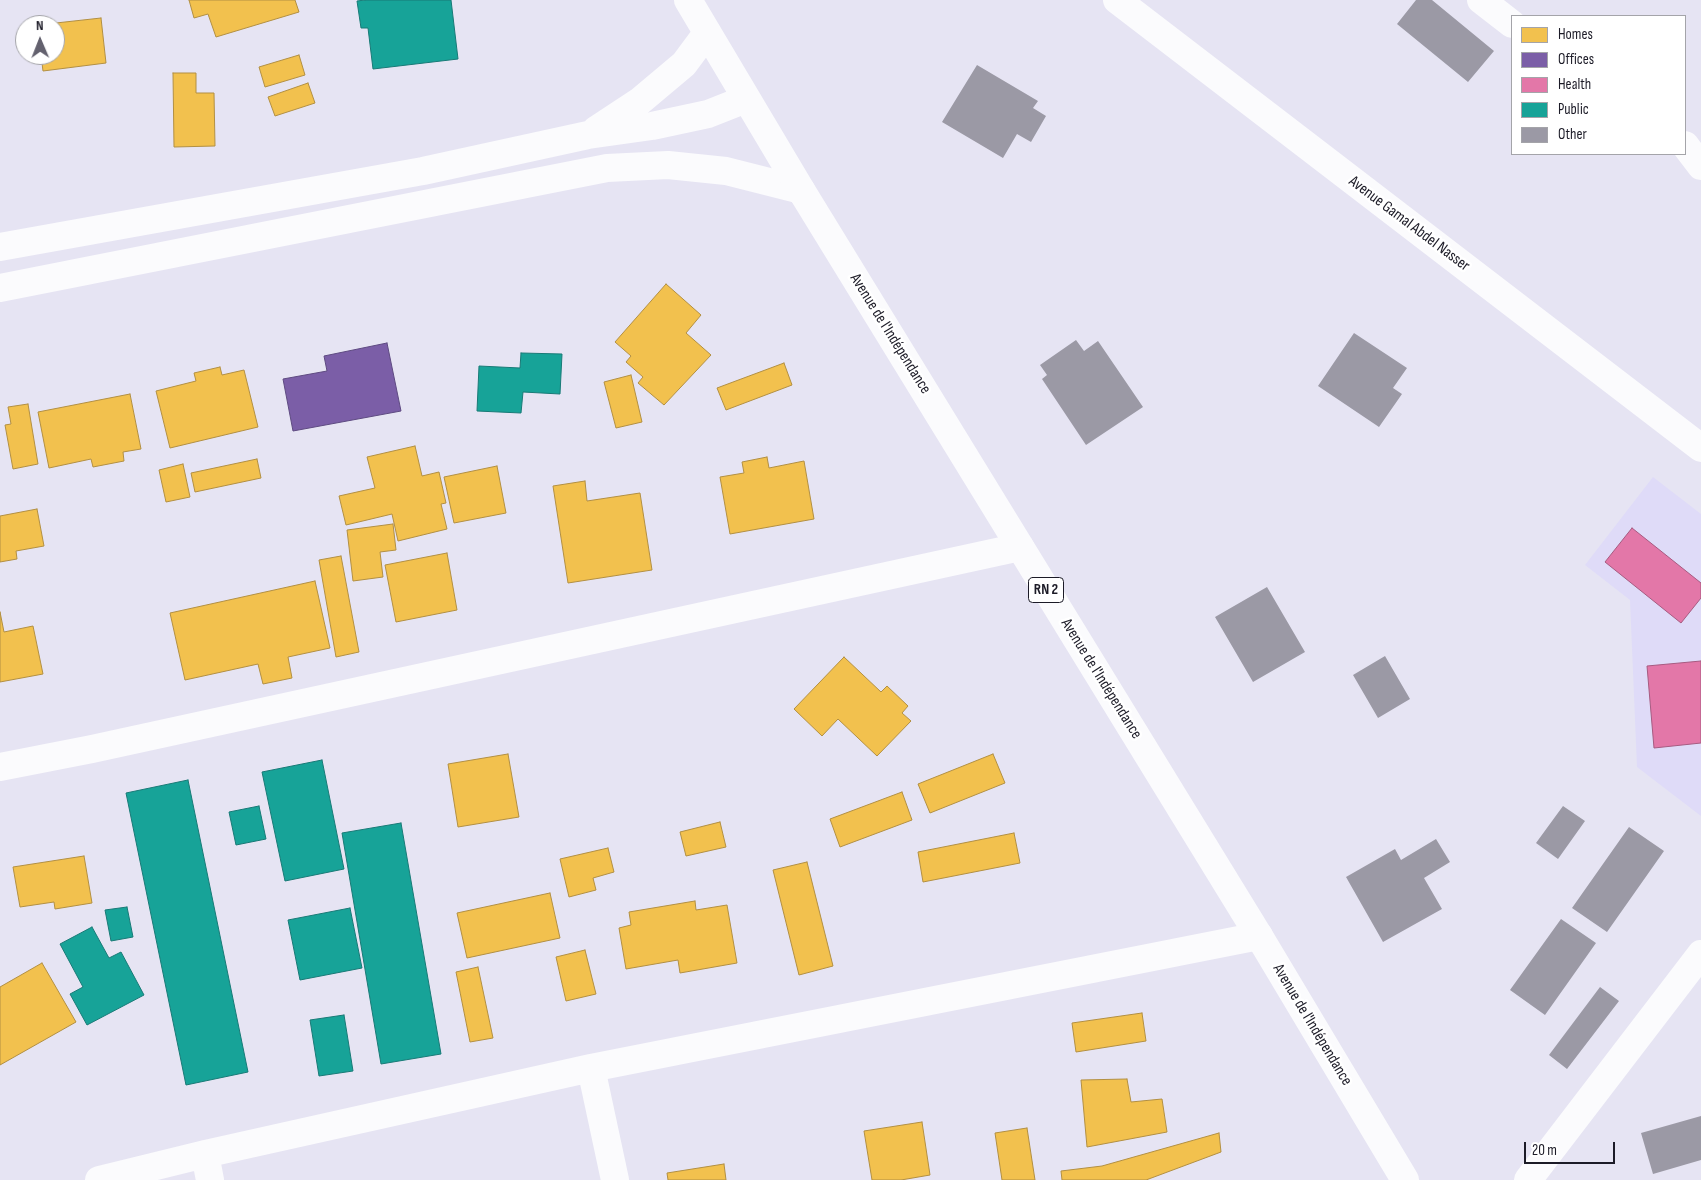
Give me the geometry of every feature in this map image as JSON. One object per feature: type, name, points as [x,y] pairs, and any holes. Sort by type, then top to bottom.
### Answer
[{"type":"street","name":"Avenue de l'Indépendance","points":[[688,0],[801,190],[1260,936],[1405,1180]]},
{"type":"street","name":"Avenue Gamal Abdel Nasser","points":[[1117,0],[1701,448]]},
{"type":"street","points":[[1481,0],[1511,23]]},
{"type":"street","points":[[588,135],[648,95],[684,64],[707,33]]},
{"type":"street","points":[[0,247],[423,171],[588,135],[652,126],[708,114],[746,99]]},
{"type":"street","points":[[1686,146],[1701,166]]},
{"type":"street","points":[[0,288],[607,168],[668,165],[706,169],[801,190]]},
{"type":"street","points":[[0,767],[92,749],[1020,547]]},
{"type":"street","points":[[99,1180],[208,1167],[591,1068],[1260,936]]},
{"type":"street","points":[[1528,1180],[1701,954]]},
{"type":"street","points":[[591,1068],[615,1180]]},
{"type":"shaded area","points":[[1653,477],[1701,514],[1701,816],[1637,767],[1630,600],[1585,565]]},
{"type":"building: Homes","points":[[189,0],[295,0],[299,12],[216,37],[208,14],[194,18]]},
{"type":"building: Homes","points":[[101,18],[106,63],[43,71],[42,65],[65,65],[65,22]]},
{"type":"building: Homes","points":[[299,55],[305,75],[265,87],[259,67]]},
{"type":"building: Homes","points":[[173,73],[196,73],[196,93],[214,93],[215,146],[174,147]]},
{"type":"building: Homes","points":[[308,83],[315,103],[275,116],[268,97]]},
{"type":"building: Homes","points":[[666,284],[701,315],[686,333],[711,355],[664,405],[638,383],[643,377],[626,362],[631,356],[615,342]]},
{"type":"building: Homes","points":[[784,363],[792,385],[726,410],[717,388]]},
{"type":"building: Homes","points":[[220,367],[222,375],[244,370],[258,427],[170,448],[156,391],[196,381],[194,373]]},
{"type":"building: Homes","points":[[631,375],[642,422],[616,428],[604,382]]},
{"type":"building: Homes","points":[[130,394],[141,449],[123,452],[124,461],[93,467],[91,459],[49,468],[38,412]]},
{"type":"building: Homes","points":[[28,404],[38,464],[13,469],[5,425],[11,424],[8,407]]},
{"type":"building: Homes","points":[[415,446],[422,476],[439,472],[446,503],[441,504],[447,529],[398,541],[392,514],[346,525],[339,496],[375,488],[367,457]]},
{"type":"building: Homes","points":[[767,457],[769,468],[804,461],[814,519],[730,534],[720,477],[744,473],[742,462]]},
{"type":"building: Homes","points":[[257,459],[261,478],[195,492],[191,473]]},
{"type":"building: Homes","points":[[183,464],[190,497],[166,502],[159,470]]},
{"type":"building: Homes","points":[[497,466],[506,513],[454,523],[444,477]]},
{"type":"building: Homes","points":[[585,481],[587,501],[640,493],[652,570],[568,583],[553,486]]},
{"type":"building: Homes","points":[[37,509],[44,546],[16,551],[17,559],[0,562],[0,516]]},
{"type":"building: Homes","points":[[393,524],[396,550],[380,552],[383,577],[353,581],[347,530]]},
{"type":"building: Homes","points":[[447,553],[457,610],[396,622],[385,565]]},
{"type":"building: Homes","points":[[341,556],[359,652],[336,657],[319,560]]},
{"type":"building: Homes","points":[[315,581],[330,648],[288,657],[292,678],[263,684],[258,664],[185,680],[170,613]]},
{"type":"building: Homes","points":[[0,612],[4,632],[33,626],[43,674],[0,682]]},
{"type":"building: Homes","points":[[844,657],[881,692],[887,686],[908,706],[902,713],[911,721],[877,756],[838,719],[822,736],[794,709]]},
{"type":"building: Homes","points":[[508,754],[519,817],[458,827],[448,764]]},
{"type":"building: Homes","points":[[993,754],[1005,783],[930,813],[918,784]]},
{"type":"building: Homes","points":[[902,792],[912,820],[840,847],[830,819]]},
{"type":"building: Homes","points":[[720,822],[726,847],[686,856],[680,832]]},
{"type":"building: Homes","points":[[1014,833],[1020,863],[923,882],[918,852]]},
{"type":"building: Homes","points":[[608,848],[614,872],[593,878],[596,890],[569,897],[560,859]]},
{"type":"building: Homes","points":[[84,856],[92,903],[55,909],[54,902],[20,907],[13,867]]},
{"type":"building: Homes","points":[[807,862],[833,966],[799,975],[773,870]]},
{"type":"building: Homes","points":[[550,893],[560,938],[467,958],[457,913]]},
{"type":"building: Homes","points":[[695,901],[696,910],[727,905],[737,963],[680,973],[678,960],[626,969],[619,928],[631,925],[629,912]]},
{"type":"building: Homes","points":[[585,950],[596,994],[566,1001],[556,957]]},
{"type":"building: Homes","points":[[42,963],[76,1022],[0,1065],[0,987]]},
{"type":"building: Homes","points":[[478,967],[493,1038],[470,1042],[456,972]]},
{"type":"building: Homes","points":[[1142,1013],[1146,1041],[1076,1052],[1072,1023]]},
{"type":"building: Homes","points":[[1127,1079],[1131,1102],[1162,1099],[1167,1132],[1087,1147],[1081,1080]]},
{"type":"building: Homes","points":[[922,1122],[930,1175],[901,1180],[872,1180],[864,1131]]},
{"type":"building: Homes","points":[[1027,1128],[1035,1180],[1002,1180],[995,1133]]},
{"type":"building: Homes","points":[[1219,1133],[1221,1152],[1146,1180],[1062,1180],[1061,1171],[1102,1166]]},
{"type":"building: Homes","points":[[724,1164],[726,1180],[668,1180],[667,1173]]},
{"type":"building: Offices","points":[[387,343],[401,411],[293,431],[283,379],[327,371],[324,356]]},
{"type":"building: Health","points":[[1632,528],[1701,583],[1701,598],[1681,623],[1605,562]]},
{"type":"building: Health","points":[[1701,661],[1701,743],[1654,748],[1647,666]]},
{"type":"building: Public","points":[[451,0],[458,59],[373,69],[368,28],[361,28],[357,1]]},
{"type":"building: Public","points":[[521,353],[562,354],[560,394],[523,392],[521,413],[477,411],[479,366],[520,368]]},
{"type":"building: Public","points":[[322,760],[344,869],[285,881],[262,772]]},
{"type":"building: Public","points":[[188,780],[248,1072],[186,1085],[126,793]]},
{"type":"building: Public","points":[[259,806],[266,839],[236,845],[229,812]]},
{"type":"building: Public","points":[[401,823],[441,1054],[381,1064],[342,833]]},
{"type":"building: Public","points":[[127,907],[133,937],[111,941],[105,910]]},
{"type":"building: Public","points":[[350,908],[362,968],[300,980],[288,920]]},
{"type":"building: Public","points":[[92,927],[109,958],[121,952],[144,995],[87,1025],[70,994],[83,987],[60,944]]},
{"type":"building: Public","points":[[344,1015],[353,1071],[319,1076],[310,1020]]},
{"type":"building: Other","points":[[1416,0],[1432,0],[1494,51],[1468,82],[1397,24]]},
{"type":"building: Other","points":[[977,65],[1038,101],[1033,108],[1046,116],[1031,142],[1017,134],[1003,158],[942,122]]},
{"type":"building: Other","points":[[1354,333],[1407,368],[1393,388],[1402,394],[1379,427],[1318,386]]},
{"type":"building: Other","points":[[1076,340],[1084,351],[1098,341],[1143,407],[1086,445],[1042,379],[1047,375],[1040,365]]},
{"type":"building: Other","points":[[1267,587],[1305,652],[1253,682],[1215,617]]},
{"type":"building: Other","points":[[1385,656],[1410,699],[1378,718],[1353,675]]},
{"type":"building: Other","points":[[1563,806],[1585,821],[1558,859],[1536,843]]},
{"type":"building: Other","points":[[1629,827],[1664,851],[1607,932],[1572,908]]},
{"type":"building: Other","points":[[1436,839],[1450,862],[1424,878],[1442,909],[1383,942],[1346,877],[1395,849],[1401,860]]},
{"type":"building: Other","points":[[1561,919],[1596,943],[1545,1015],[1510,990]]},
{"type":"building: Other","points":[[1600,987],[1619,1001],[1567,1069],[1549,1055]]},
{"type":"building: Other","points":[[1701,1116],[1701,1160],[1653,1174],[1641,1133]]}]
